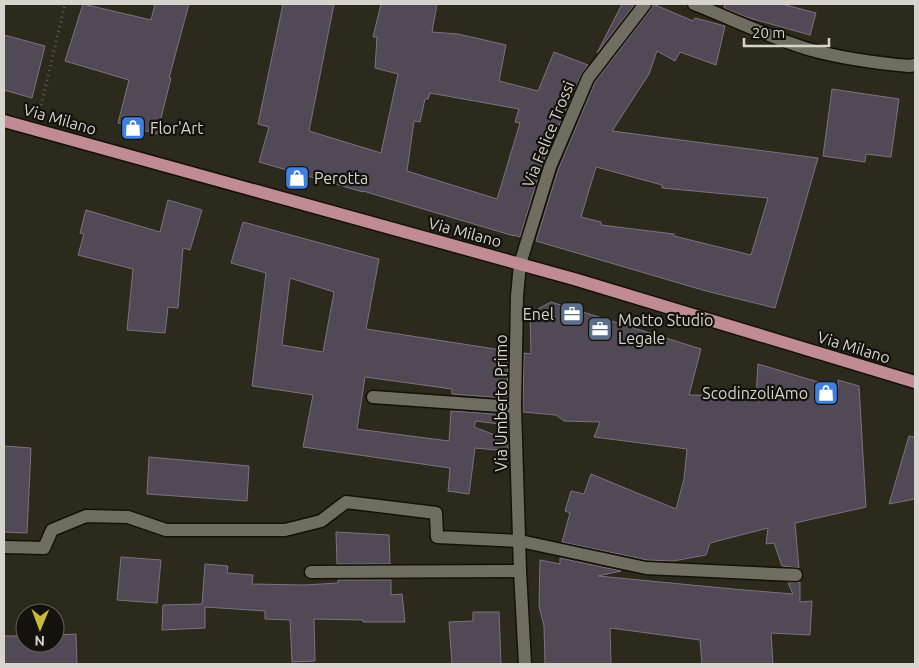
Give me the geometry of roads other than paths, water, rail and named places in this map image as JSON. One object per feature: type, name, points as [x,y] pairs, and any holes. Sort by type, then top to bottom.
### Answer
[{"type":"main road","name":"Via Milano","points":[[4,121],[520,264],[915,382]]},
{"type":"street","name":"Via Felice Trossi","points":[[520,264],[550,167],[588,78],[645,4]]},
{"type":"street","points":[[694,4],[808,49],[871,62],[915,65]]},
{"type":"street","name":"Via Umberto Primo","points":[[520,264],[514,407],[525,664]]},
{"type":"street","points":[[373,397],[514,407]]},
{"type":"street","points":[[4,547],[44,548],[52,530],[86,516],[128,517],[166,530],[285,530],[321,521],[346,502],[436,513],[437,537],[520,541],[646,568],[796,575]]},
{"type":"street","points":[[311,572],[520,571]]},
{"type":"place","name":"Flor'Art","points":[[133,128]]},
{"type":"place","name":"Perotta","points":[[297,178]]},
{"type":"place","name":"Enel","points":[[572,314]]},
{"type":"place","name":"Motto Studio Legale","points":[[600,329]]},
{"type":"place","name":"ScodinzoliAmo","points":[[826,393]]}]
